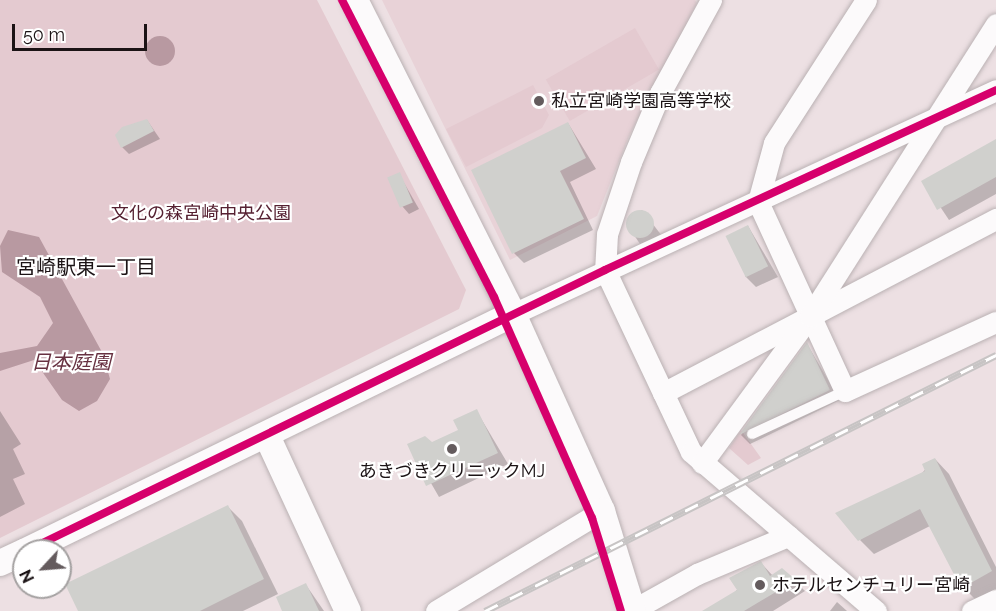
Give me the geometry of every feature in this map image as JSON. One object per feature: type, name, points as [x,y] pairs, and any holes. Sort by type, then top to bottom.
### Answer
[{"type":"street","points":[[355,0],[513,314],[602,511],[632,611],[697,574],[788,536]]},
{"type":"street","points":[[711,0],[660,93],[631,162],[607,234],[605,270],[691,452],[876,611]]},
{"type":"street","points":[[866,0],[774,143],[758,202],[845,391],[996,322]]},
{"type":"street","points":[[702,463],[810,316],[996,24]]},
{"type":"street","points":[[50,539],[267,436],[605,270],[758,202],[996,90]]},
{"type":"street","points":[[663,393],[996,219]]},
{"type":"street","points":[[267,436],[348,611]]},
{"type":"street","points":[[436,611],[602,511]]},
{"type":"lane","points":[[752,434],[845,391]]},
{"type":"shaded area","name":"私立宮崎学園高等学校","points":[[382,0],[695,0],[697,3],[629,136],[597,216],[510,260]]},
{"type":"green space","name":"文化の森宮崎中央公園","points":[[0,0],[317,0],[466,290],[459,309],[0,538]]},
{"type":"green space","points":[[635,28],[659,70],[570,121],[546,80]]},
{"type":"green space","points":[[533,85],[549,115],[542,128],[466,167],[446,129]]},
{"type":"green space","points":[[741,430],[761,458],[748,465],[729,448]]},
{"type":"water","points":[[160,36],[166,37],[174,45],[174,57],[166,65],[160,66],[154,65],[146,57],[145,51],[146,45],[154,37]]},
{"type":"water","name":"日本庭園","points":[[8,230],[39,237],[103,354],[110,379],[97,401],[79,411],[62,400],[34,360],[0,371],[0,353],[37,346],[53,323],[40,297],[2,272],[0,246]]},
{"type":"building","points":[[147,119],[154,131],[121,148],[115,135],[122,127]]},
{"type":"building","points":[[568,122],[586,158],[560,171],[584,219],[512,254],[471,170]]},
{"type":"building","points":[[996,139],[996,177],[937,210],[921,181]]},
{"type":"building","points":[[400,172],[413,202],[400,208],[387,177]]},
{"type":"building","points":[[640,210],[650,214],[654,224],[650,234],[640,238],[630,234],[626,224],[630,214]]},
{"type":"building","points":[[748,225],[768,266],[746,277],[726,236]]},
{"type":"building","points":[[807,342],[830,390],[739,435]]},
{"type":"building","name":"あきづきクリニックMJ","points":[[477,409],[498,453],[426,486],[407,444],[425,436],[432,442],[458,430],[453,420]]},
{"type":"building","points":[[935,458],[992,571],[969,584],[960,586],[920,509],[858,541],[835,513],[925,471],[922,464]]},
{"type":"building","points":[[228,505],[264,579],[200,611],[78,611],[72,599],[72,581]]},
{"type":"building","name":"ホテルセンチュリー宮崎","points":[[761,561],[770,576],[782,568],[796,580],[744,611],[702,611],[737,590],[729,578]]},
{"type":"building","points":[[306,583],[319,611],[282,611],[276,597]]},
{"type":"railway","points":[[485,611],[996,355]]},
{"type":"cycle path","points":[[342,0],[494,297],[592,518],[621,611]]},
{"type":"cycle path","points":[[51,539],[605,270],[996,90]]},
{"type":"place","name":"私立宮崎学園高等学校","points":[[539,101]]},
{"type":"place","name":"あきづきクリニックMJ","points":[[452,449]]},
{"type":"place","name":"ホテルセンチュリー宮崎","points":[[760,585]]},
{"type":"district","name":"宮崎駅東一丁目","points":[[86,267]]}]
